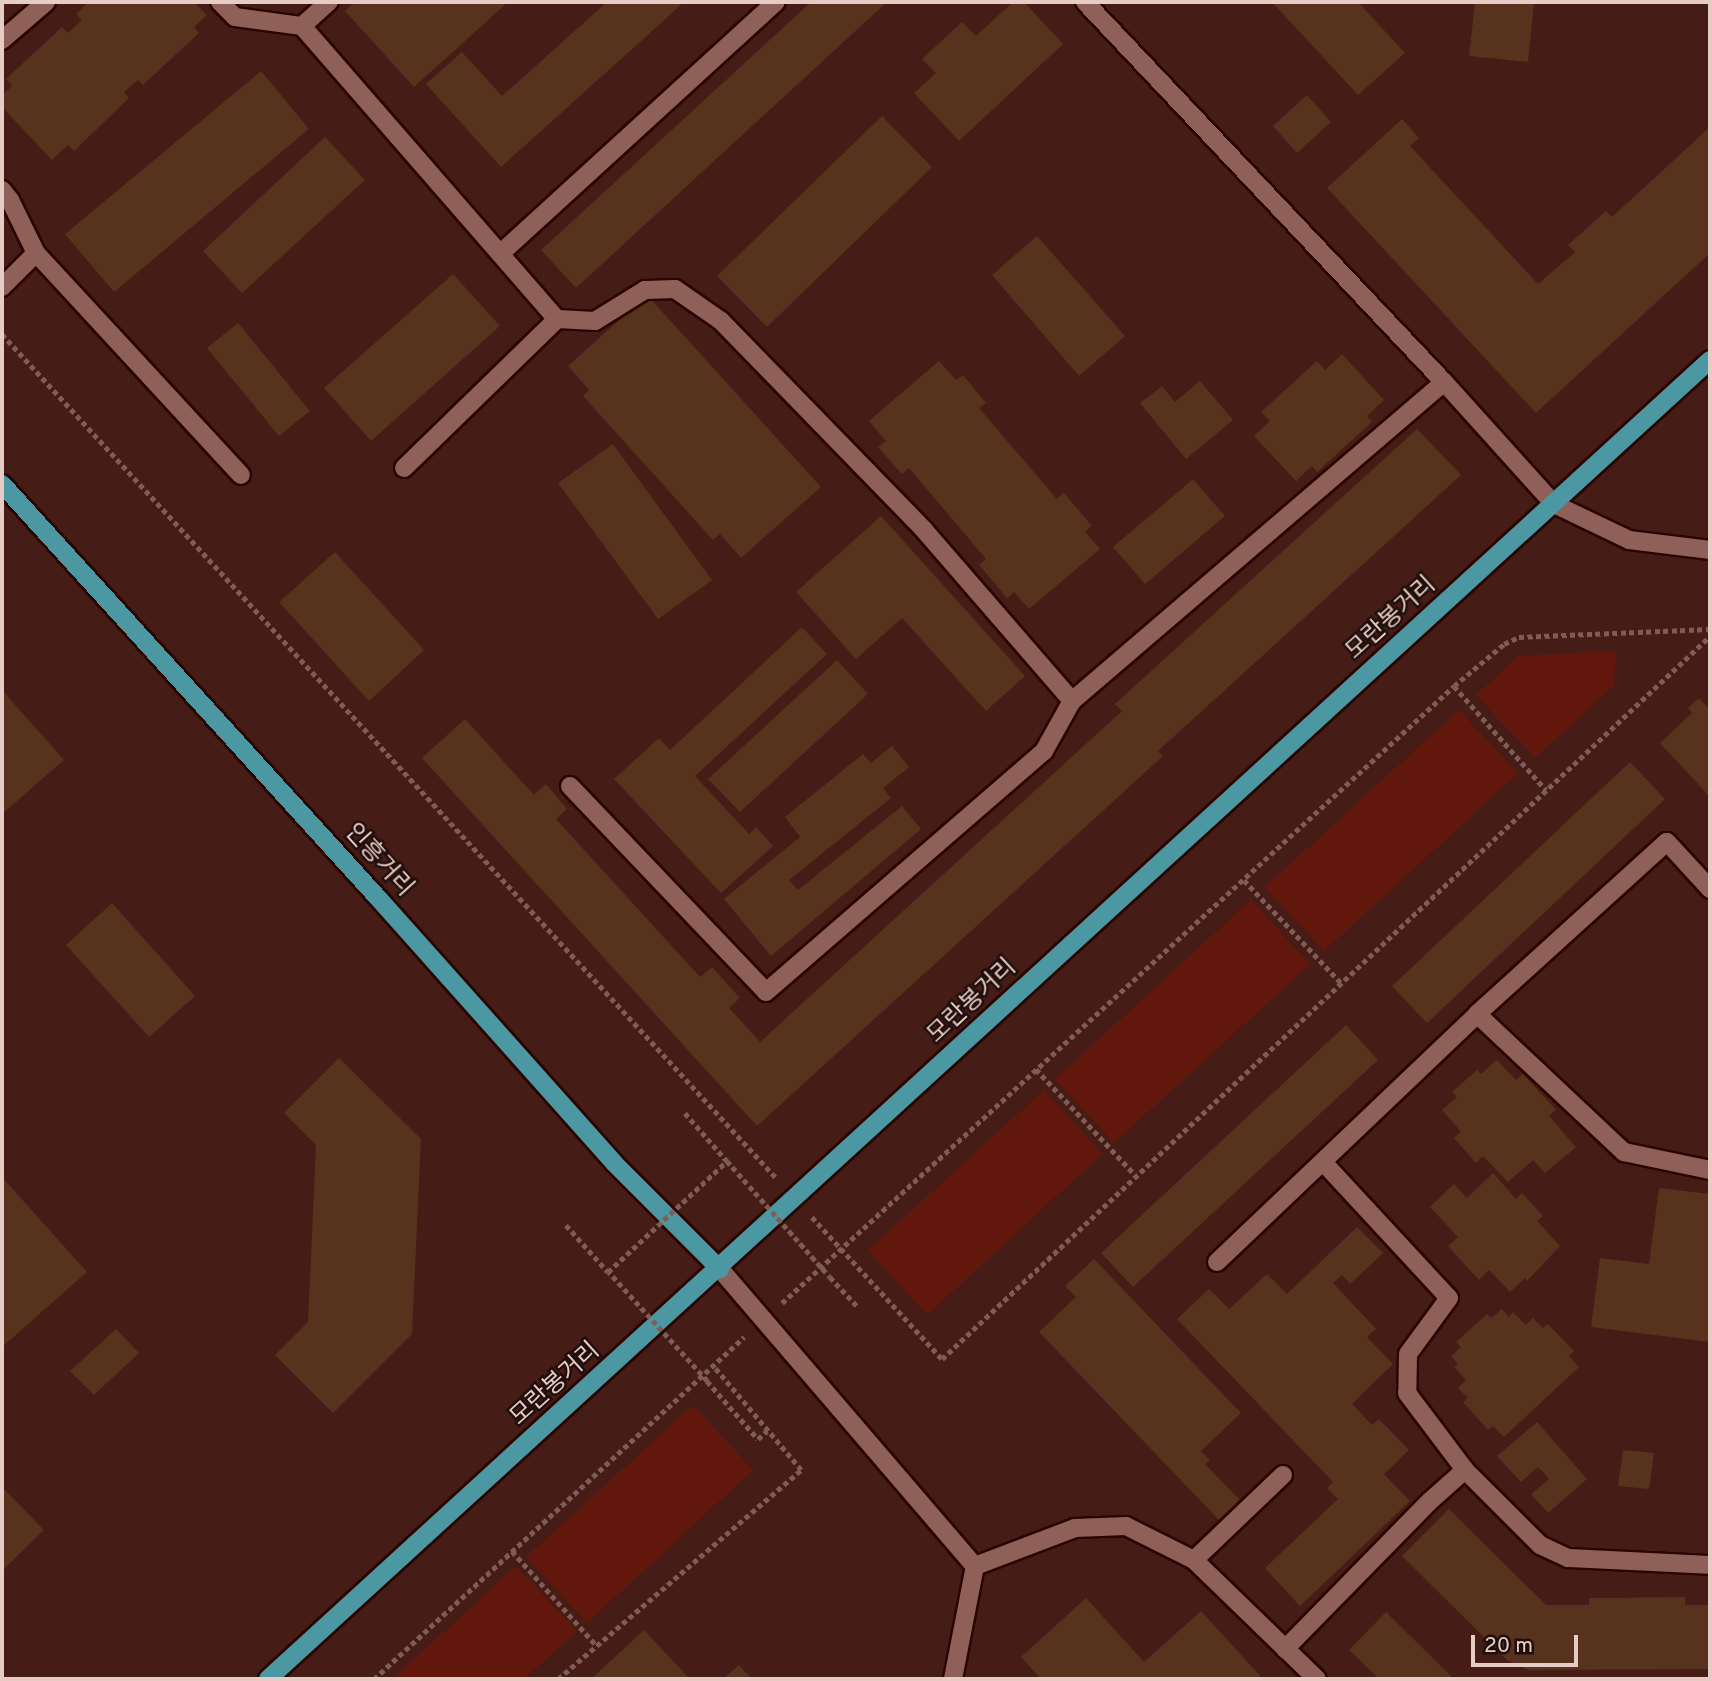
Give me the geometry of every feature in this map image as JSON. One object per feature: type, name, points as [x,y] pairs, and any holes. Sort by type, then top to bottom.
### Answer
[{"type":"main road","name":"모란봉거리","points":[[268,1679],[720,1269],[1710,360]]},
{"type":"main road","name":"인흥거리","points":[[2,484],[379,899],[614,1163],[720,1269]]},
{"type":"street","points":[[2,40],[46,2]]},
{"type":"street","points":[[220,2],[234,17],[302,26],[557,319],[595,321],[645,290],[675,289],[721,321],[924,530],[1072,701]]},
{"type":"street","points":[[302,26],[329,2]]},
{"type":"street","points":[[501,253],[776,2]]},
{"type":"street","points":[[1085,2],[1444,382],[1554,504],[1629,540],[1710,550]]},
{"type":"street","points":[[2,190],[10,200],[36,253],[241,475]]},
{"type":"street","points":[[2,287],[36,253]]},
{"type":"street","points":[[404,468],[557,319]]},
{"type":"street","points":[[570,786],[766,992],[1044,751],[1072,701],[1444,382]]},
{"type":"street","points":[[1217,1262],[1477,1014],[1667,842],[1710,888]]},
{"type":"street","points":[[1477,1014],[1624,1152],[1710,1170]]},
{"type":"street","points":[[1323,1161],[1449,1298],[1408,1354],[1407,1393],[1465,1470],[1540,1545],[1568,1558],[1710,1565]]},
{"type":"street","points":[[720,1269],[975,1566]]},
{"type":"street","points":[[1285,1649],[1430,1501],[1465,1470]]},
{"type":"street","points":[[1194,1560],[1283,1475]]},
{"type":"street","points":[[975,1566],[1075,1528],[1126,1526],[1194,1560],[1317,1679]]},
{"type":"street","points":[[953,1679],[975,1566]]},
{"type":"path","points":[[374,1679],[1454,686],[1504,644],[1519,637],[1710,629]]},
{"type":"path","points":[[1454,686],[1546,790]]},
{"type":"path","points":[[1244,880],[1341,983]]},
{"type":"path","points":[[1036,1069],[1136,1177]]},
{"type":"path","points":[[685,1113],[859,1308]]},
{"type":"path","points":[[608,1272],[726,1161]]},
{"type":"path","points":[[566,1225],[758,1439],[767,1430]]},
{"type":"path","points":[[558,1679],[801,1470],[713,1366]]},
{"type":"path","points":[[512,1552],[596,1644]]},
{"type":"shaded area","points":[[1616,651],[1614,685],[1535,758],[1476,695],[1518,656]]},
{"type":"shaded area","points":[[1459,710],[1518,773],[1324,951],[1265,887]]},
{"type":"shaded area","points":[[1251,900],[1310,964],[1114,1143],[1055,1079]]},
{"type":"shaded area","points":[[1044,1090],[1102,1154],[927,1315],[868,1250]]},
{"type":"shaded area","points":[[693,1405],[753,1470],[587,1623],[526,1557]]},
{"type":"shaded area","points":[[516,1566],[577,1631],[524,1679],[392,1679]]},
{"type":"building","points":[[88,2],[194,2],[207,15],[194,27],[199,33],[143,85],[138,80],[124,92],[129,98],[74,151],[68,145],[52,160],[2,107],[2,95],[12,86],[6,79],[62,27],[68,33],[82,20],[76,14]]},
{"type":"building","points":[[355,2],[508,2],[414,87],[345,11]]},
{"type":"building","points":[[607,2],[678,2],[681,5],[501,167],[426,84],[462,52],[502,96]]},
{"type":"building","points":[[811,2],[887,2],[576,288],[541,250]]},
{"type":"building","points":[[1013,2],[1024,2],[1063,44],[959,141],[914,93],[936,73],[922,59],[962,22],[976,36]]},
{"type":"building","points":[[1272,2],[1358,2],[1405,53],[1358,95]]},
{"type":"building","points":[[1475,2],[1534,2],[1528,62],[1469,56]]},
{"type":"building","points":[[261,71],[309,129],[114,292],[65,234]]},
{"type":"building","points":[[1307,95],[1331,122],[1297,153],[1273,126]]},
{"type":"building","points":[[882,116],[932,167],[767,327],[717,276]]},
{"type":"building","points":[[1402,119],[1419,138],[1410,146],[1538,284],[1575,252],[1568,245],[1606,211],[1612,217],[1710,127],[1710,253],[1536,413],[1327,188]]},
{"type":"building","points":[[325,137],[365,180],[242,293],[203,251]]},
{"type":"building","points":[[1037,236],[1125,336],[1079,376],[992,275]]},
{"type":"building","points":[[453,274],[500,326],[371,441],[324,388]]},
{"type":"building","points":[[647,295],[821,487],[741,558],[720,534],[713,540],[583,396],[589,390],[568,366]]},
{"type":"building","points":[[238,323],[310,411],[279,436],[207,348]]},
{"type":"building","points":[[1342,354],[1384,400],[1367,416],[1372,422],[1317,472],[1312,466],[1296,481],[1254,436],[1270,421],[1261,412],[1317,361],[1325,370]]},
{"type":"building","points":[[939,361],[956,380],[963,375],[986,403],[979,408],[1057,499],[1064,493],[1092,526],[1085,532],[1100,549],[1029,609],[1014,592],[1007,598],[979,565],[986,559],[909,468],[902,474],[878,447],[886,441],[869,421]]},
{"type":"building","points":[[1200,381],[1233,420],[1186,459],[1140,403],[1162,386],[1175,402]]},
{"type":"building","points":[[1417,429],[1461,475],[1158,751],[1163,756],[757,1126],[422,758],[465,719],[534,795],[546,784],[567,809],[556,819],[700,977],[712,967],[740,998],[729,1008],[760,1042],[1122,711],[1115,704]]},
{"type":"building","points":[[613,444],[712,580],[658,619],[558,483]]},
{"type":"building","points":[[1193,479],[1225,516],[1145,584],[1113,547]]},
{"type":"building","points":[[881,516],[1025,676],[986,711],[902,618],[856,659],[796,592]]},
{"type":"building","points":[[335,552],[424,650],[369,701],[279,602]]},
{"type":"building","points":[[802,627],[827,654],[695,776],[749,834],[756,827],[773,846],[721,893],[614,779],[659,738],[670,750]]},
{"type":"building","points":[[837,660],[868,694],[740,812],[708,779]]},
{"type":"building","points":[[2,690],[64,760],[2,814]]},
{"type":"building","points":[[1699,698],[1710,710],[1710,797],[1660,743],[1692,713],[1688,708]]},
{"type":"building","points":[[892,746],[909,767],[883,788],[891,798],[789,880],[798,890],[902,806],[921,829],[771,956],[724,899],[800,837],[785,817],[863,754],[871,763]]},
{"type":"building","points":[[1630,762],[1665,799],[1427,1023],[1392,986]]},
{"type":"building","points":[[112,903],[195,996],[149,1037],[66,945]]},
{"type":"building","points":[[1346,1025],[1378,1060],[1133,1287],[1101,1253]]},
{"type":"building","points":[[339,1058],[421,1139],[412,1334],[333,1413],[275,1355],[308,1322],[316,1145],[284,1113]]},
{"type":"building","points":[[1497,1060],[1516,1080],[1523,1074],[1556,1110],[1549,1116],[1576,1147],[1545,1173],[1533,1160],[1508,1182],[1483,1156],[1476,1163],[1454,1138],[1461,1132],[1442,1110],[1457,1097],[1452,1092],[1477,1070],[1481,1074]]},
{"type":"building","points":[[1493,1173],[1516,1199],[1522,1193],[1543,1216],[1537,1221],[1560,1246],[1527,1281],[1525,1278],[1510,1292],[1489,1270],[1479,1280],[1448,1246],[1458,1237],[1430,1207],[1454,1184],[1467,1198]]},
{"type":"building","points":[[2,1177],[87,1272],[2,1347]]},
{"type":"building","points":[[1659,1188],[1710,1194],[1710,1342],[1591,1327],[1600,1258],[1649,1264]]},
{"type":"building","points":[[1357,1227],[1383,1253],[1350,1284],[1342,1275],[1333,1283],[1376,1329],[1367,1337],[1393,1364],[1352,1404],[1372,1425],[1379,1419],[1409,1450],[1384,1474],[1410,1501],[1300,1606],[1265,1568],[1338,1499],[1327,1488],[1333,1482],[1177,1319],[1209,1289],[1229,1309],[1267,1274],[1287,1294]]},
{"type":"building","points":[[1094,1259],[1241,1413],[1201,1451],[1210,1460],[1205,1464],[1240,1500],[1219,1520],[1039,1332],[1076,1297],[1065,1286]]},
{"type":"building","points":[[1502,1309],[1509,1317],[1513,1312],[1526,1325],[1533,1318],[1543,1328],[1548,1324],[1574,1351],[1569,1356],[1579,1367],[1504,1437],[1493,1426],[1488,1430],[1463,1402],[1468,1398],[1458,1388],[1466,1380],[1454,1367],[1458,1364],[1451,1356],[1461,1347],[1456,1342],[1487,1314],[1491,1318]]},
{"type":"building","points":[[116,1329],[139,1353],[94,1395],[70,1371]]},
{"type":"building","points":[[1537,1422],[1587,1479],[1548,1513],[1531,1494],[1549,1479],[1538,1467],[1521,1482],[1497,1456]]},
{"type":"building","points":[[1623,1450],[1654,1453],[1649,1489],[1618,1486]]},
{"type":"building","points":[[2,1487],[44,1530],[2,1571]]},
{"type":"building","points":[[1449,1509],[1546,1605],[1589,1605],[1589,1598],[1685,1597],[1685,1605],[1710,1605],[1710,1669],[1528,1670],[1508,1661],[1402,1556]]},
{"type":"building","points":[[1086,1598],[1144,1662],[1201,1611],[1263,1679],[1041,1679],[1021,1657]]},
{"type":"building","points":[[1386,1612],[1454,1679],[1379,1679],[1349,1650]]},
{"type":"building","points":[[644,1630],[690,1679],[591,1679]]},
{"type":"building","points":[[739,1665],[752,1679],[723,1679]]}]
